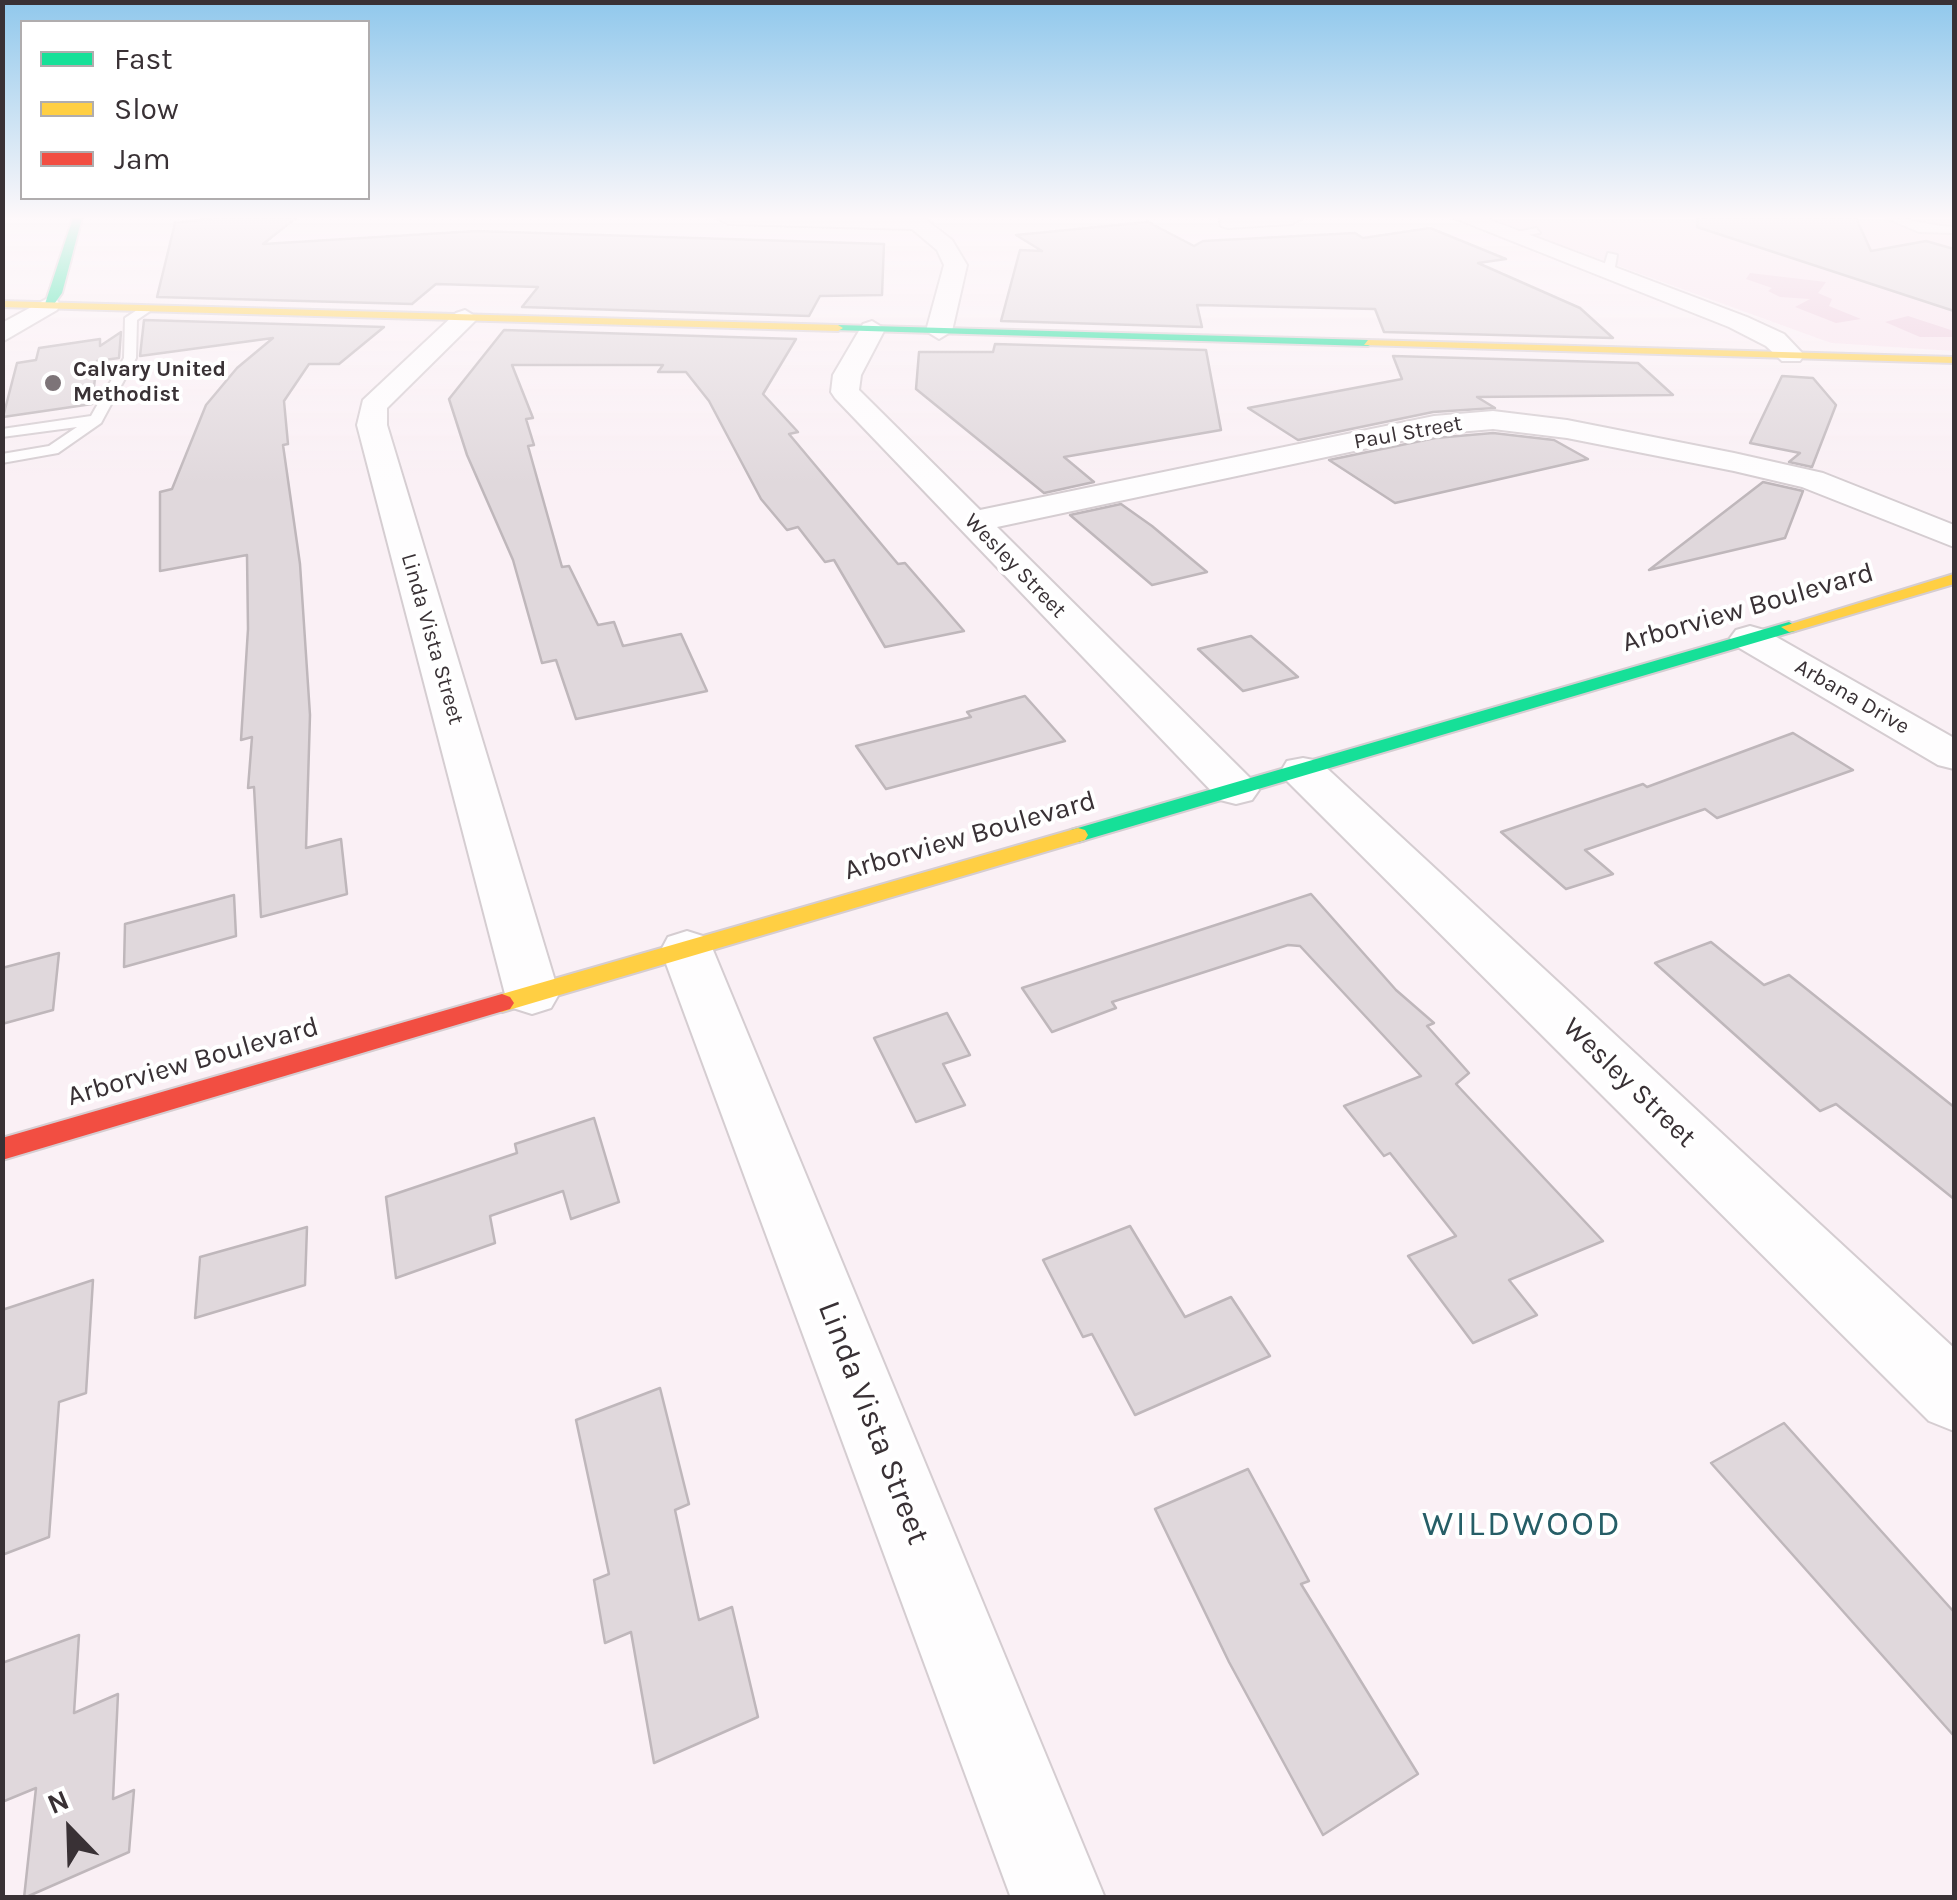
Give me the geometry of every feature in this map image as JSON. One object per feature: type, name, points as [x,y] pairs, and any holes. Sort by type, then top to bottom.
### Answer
[{"type":"main road","points":[[103,307],[1954,360]]},
{"type":"main road","name":"Arborview Boulevard","points":[[2,1149],[1954,579]]},
{"type":"street","points":[[2,334],[45,307]]},
{"type":"street","points":[[939,330],[946,307]]},
{"type":"street","points":[[1705,307],[1761,332],[1791,355]]},
{"type":"street","name":"Linda Vista Street","points":[[464,318],[372,406],[372,425],[532,994]]},
{"type":"street","name":"Wesley Street","points":[[872,329],[847,376],[844,392],[1236,790]]},
{"type":"street","name":"Paul Street","points":[[972,522],[1434,425],[1493,420],[1567,429],[1812,480],[1954,537]]},
{"type":"street","name":"Arbana Drive","points":[[1750,638],[1954,756]]},
{"type":"street","name":"Wesley Street","points":[[1303,771],[1954,1396]]},
{"type":"street","name":"Linda Vista Street","points":[[688,950],[1058,1898]]},
{"type":"lane","points":[[2,459],[52,450],[96,420],[130,358],[131,318],[147,308]]},
{"type":"lane","points":[[2,432],[96,420]]},
{"type":"shaded area","points":[[1731,307],[1954,307],[1954,351],[1831,343]]},
{"type":"shaded area","points":[[1795,307],[1831,307],[1861,319],[1836,323]]},
{"type":"shaded area","points":[[1908,316],[1954,331],[1954,337],[1920,337],[1885,322]]},
{"type":"building","points":[[522,307],[814,307],[809,316]]},
{"type":"building","points":[[1005,307],[1197,307],[1202,327],[1001,321]]},
{"type":"building","points":[[1271,307],[1577,307],[1613,338],[1384,332],[1375,309]]},
{"type":"building","points":[[144,320],[384,327],[339,364],[309,364],[284,401],[288,444],[283,445],[300,564],[310,715],[306,848],[341,839],[347,894],[261,917],[254,787],[248,788],[252,737],[241,740],[248,629],[247,555],[160,571],[160,492],[172,489],[206,405],[237,368],[273,338],[140,356]]},
{"type":"building","points":[[504,330],[796,339],[763,394],[798,432],[789,434],[898,564],[905,563],[964,631],[885,647],[834,560],[825,562],[798,527],[787,530],[761,499],[709,401],[686,372],[658,372],[663,365],[512,365],[533,418],[526,419],[534,445],[528,446],[562,567],[569,566],[598,625],[614,622],[623,646],[681,634],[707,691],[576,719],[556,660],[542,663],[513,560],[467,455],[449,399]]},
{"type":"building","name":"Calvary United Methodist","points":[[121,332],[119,358],[97,361],[92,404],[3,417],[17,363],[36,360],[39,348],[100,339],[100,346]]},
{"type":"building","points":[[995,344],[1206,350],[1221,430],[1064,457],[1094,482],[1044,493],[916,389],[919,352],[993,352]]},
{"type":"building","points":[[1393,356],[1638,363],[1673,395],[1477,397],[1495,408],[1433,412],[1298,440],[1248,408],[1402,379]]},
{"type":"building","points":[[1782,376],[1813,378],[1836,405],[1812,467],[1789,462],[1800,453],[1750,443]]},
{"type":"building","points":[[1493,433],[1554,440],[1588,459],[1395,503],[1329,460],[1435,438]]},
{"type":"building","points":[[1763,482],[1803,491],[1785,538],[1649,570]]},
{"type":"building","points":[[1121,504],[1207,572],[1152,585],[1070,515]]},
{"type":"building","points":[[1251,636],[1298,677],[1243,691],[1198,649]]},
{"type":"building","points":[[1025,696],[1065,741],[886,789],[856,746],[971,717],[967,712]]},
{"type":"building","points":[[1793,733],[1853,770],[1717,818],[1705,809],[1585,850],[1613,874],[1566,889],[1501,832],[1643,784],[1647,787]]},
{"type":"building","points":[[1311,894],[1396,990],[1434,1023],[1427,1026],[1469,1073],[1456,1084],[1603,1241],[1509,1280],[1537,1315],[1473,1343],[1408,1256],[1456,1236],[1390,1153],[1384,1156],[1344,1106],[1421,1076],[1300,946],[1288,945],[1112,1002],[1116,1008],[1052,1032],[1022,988]]},
{"type":"building","points":[[234,895],[236,936],[124,967],[125,924]]},
{"type":"building","points":[[1711,942],[1764,985],[1789,975],[1954,1107],[1954,1199],[1836,1104],[1820,1111],[1655,963]]},
{"type":"building","points":[[59,953],[53,1010],[2,1024],[2,968]]},
{"type":"building","points":[[947,1013],[970,1055],[943,1064],[965,1105],[916,1122],[874,1038]]},
{"type":"building","points":[[594,1118],[619,1202],[571,1219],[563,1191],[490,1216],[495,1243],[396,1278],[386,1197],[517,1153],[515,1144]]},
{"type":"building","points":[[1130,1226],[1185,1317],[1231,1297],[1270,1356],[1135,1415],[1092,1334],[1083,1337],[1043,1260]]},
{"type":"building","points":[[307,1227],[305,1285],[195,1318],[200,1257]]},
{"type":"building","points":[[93,1280],[86,1393],[59,1402],[49,1537],[2,1555],[2,1310]]},
{"type":"building","points":[[660,1388],[689,1504],[675,1510],[699,1620],[732,1607],[758,1717],[654,1763],[631,1632],[605,1643],[594,1580],[609,1574],[576,1420]]},
{"type":"building","points":[[1784,1423],[1954,1612],[1954,1736],[1711,1463]]},
{"type":"building","points":[[1248,1469],[1309,1581],[1301,1584],[1418,1774],[1323,1835],[1229,1662],[1155,1509]]},
{"type":"building","points":[[79,1635],[74,1713],[118,1694],[113,1799],[134,1790],[129,1852],[24,1898],[36,1788],[2,1802],[2,1663]]},
{"type":"traffic: fast","points":[[838,328],[1368,343]]},
{"type":"traffic: fast","points":[[1078,835],[1789,627]]},
{"type":"traffic: slow","points":[[95,307],[838,328]]},
{"type":"traffic: slow","points":[[1368,343],[1954,360]]},
{"type":"traffic: slow","points":[[1789,627],[1954,579]]},
{"type":"traffic: slow","points":[[502,1003],[1078,835]]},
{"type":"traffic: jam","points":[[2,1149],[502,1003]]},
{"type":"place","name":"Calvary United Methodist","points":[[53,383]]},
{"type":"district","name":"WILDWOOD","points":[[1522,1525]]}]
